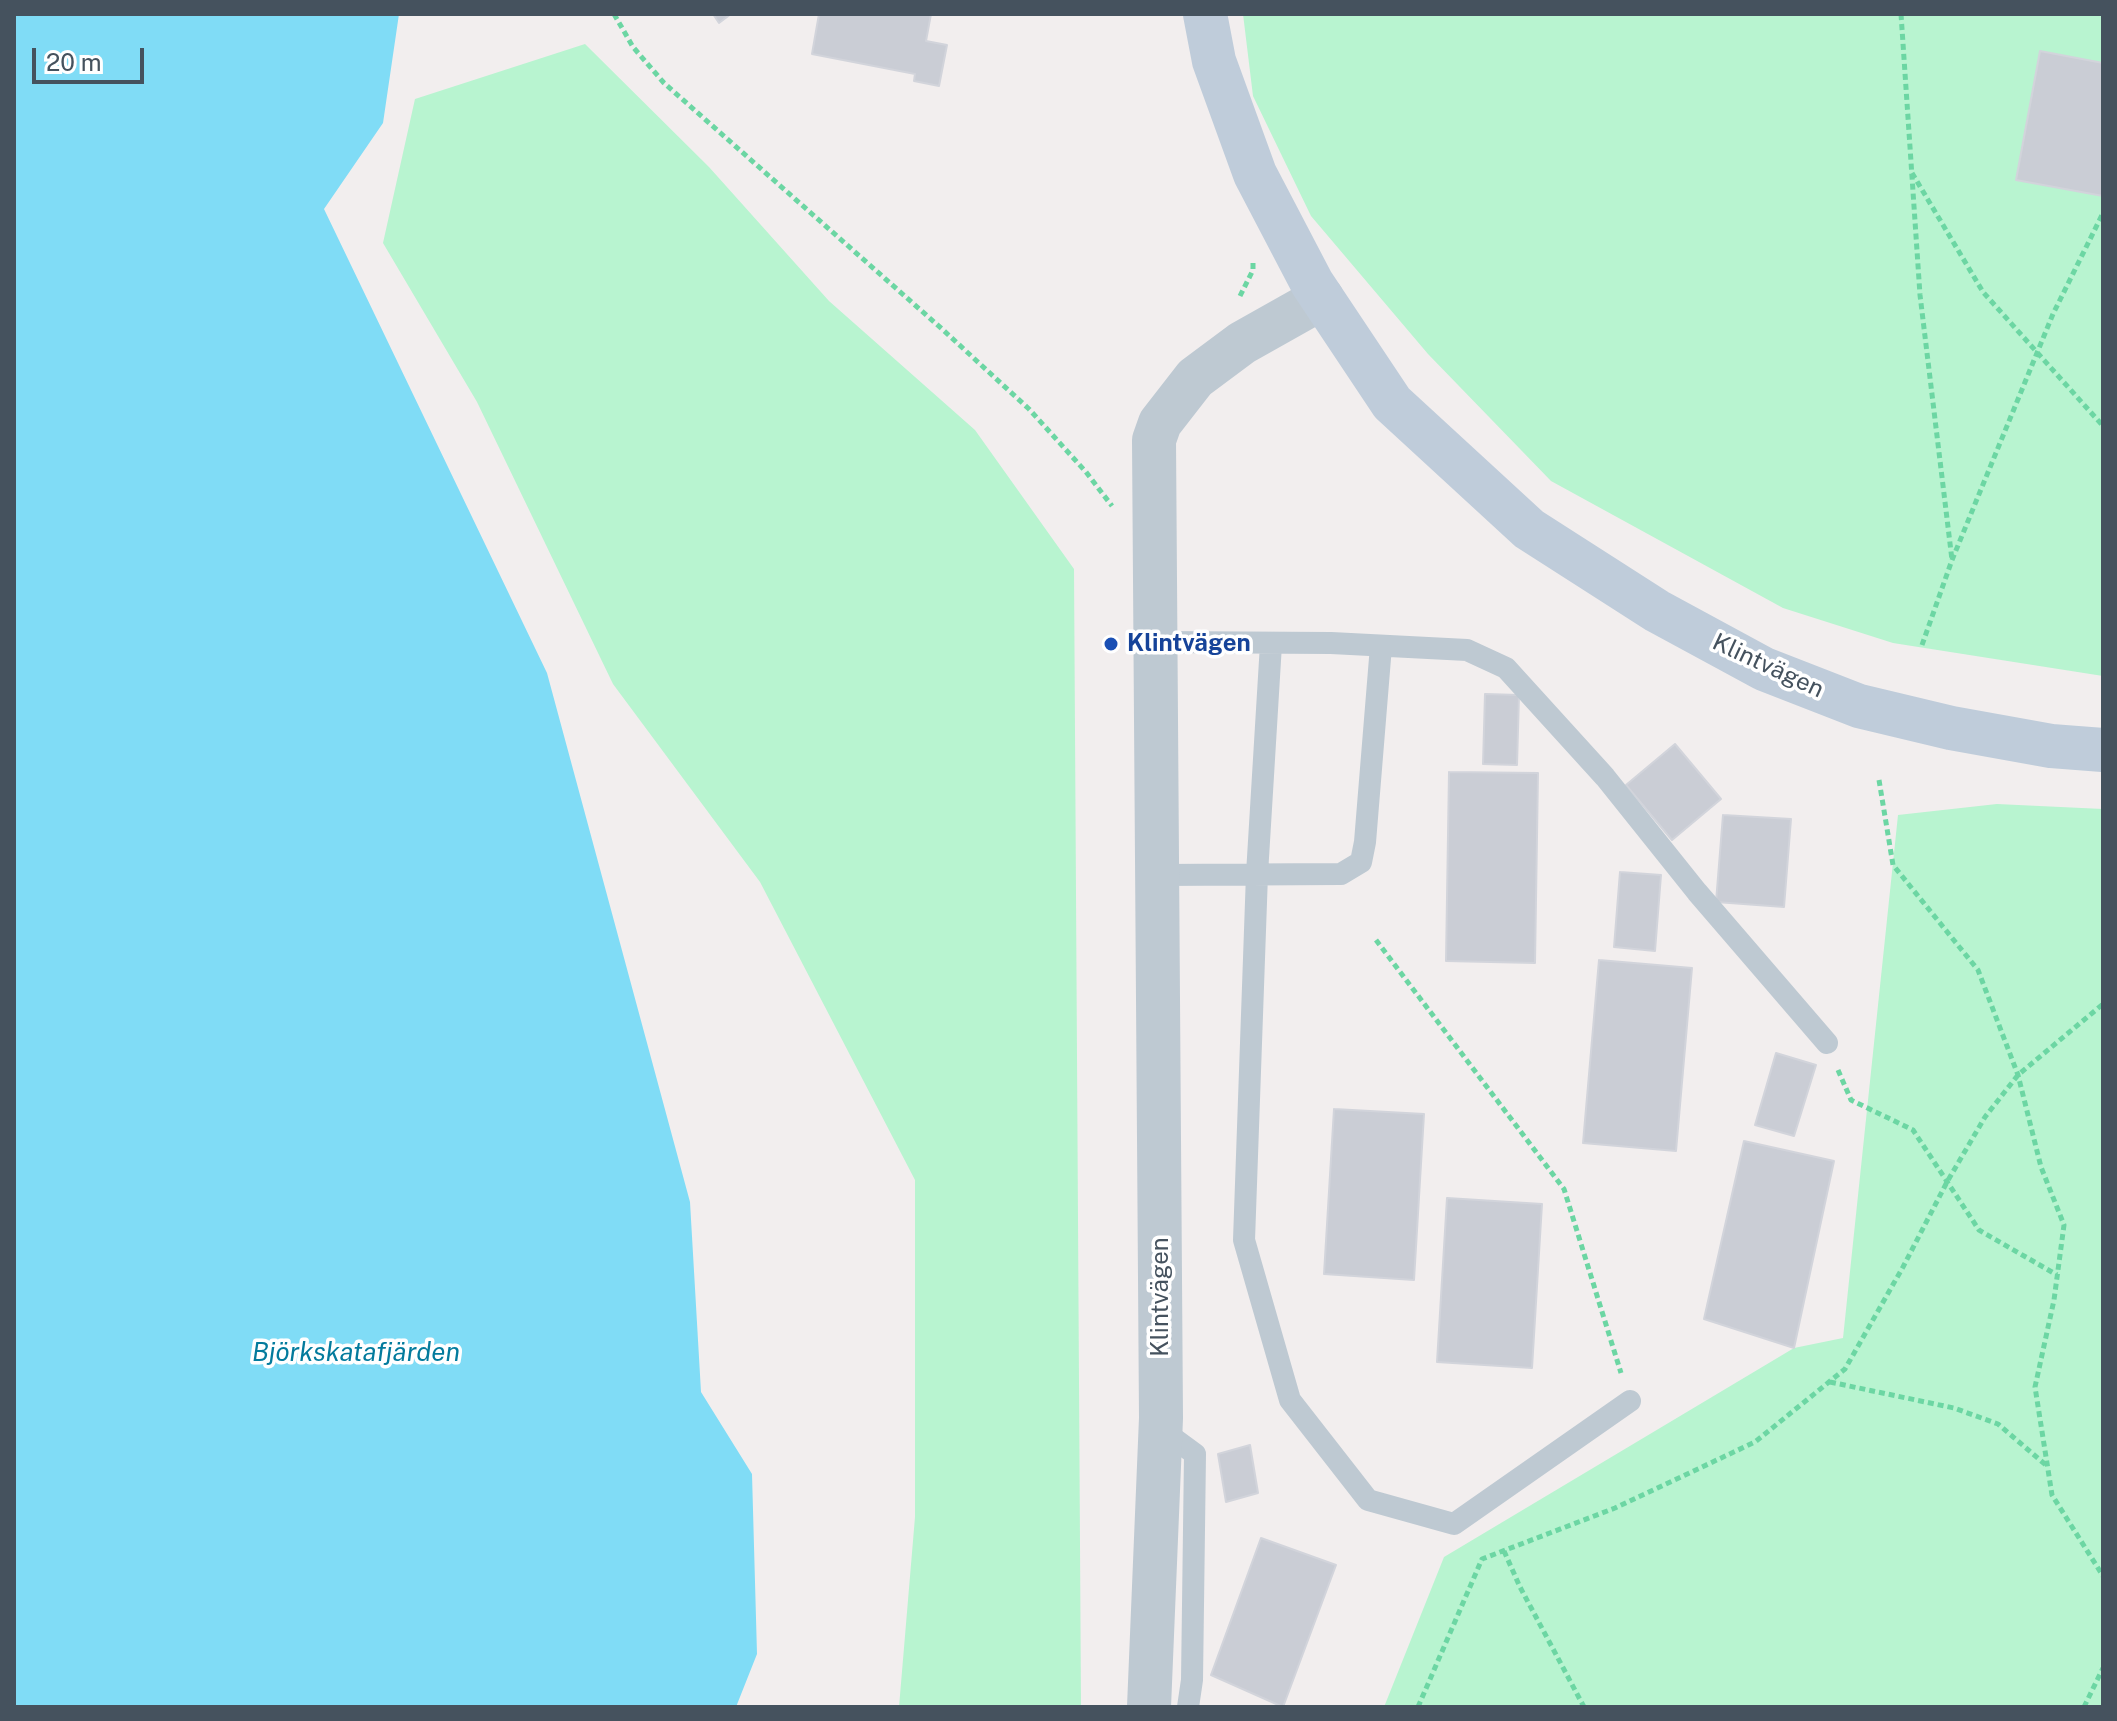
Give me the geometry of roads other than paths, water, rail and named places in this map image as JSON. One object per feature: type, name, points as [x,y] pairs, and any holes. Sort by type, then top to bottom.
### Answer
[{"type":"street","name":"Klintvägen","points":[[1205,14],[1214,61],[1255,174],[1312,283],[1392,403],[1529,529],[1657,611],[1764,669],[1859,706],[1951,728],[2051,746],[2103,750]]},
{"type":"street","name":"Klintvägen","points":[[1149,1707],[1161,1429],[1154,440],[1160,423],[1195,378],[1242,343],[1322,298]]},
{"type":"lane","points":[[1156,642],[1467,650],[1506,668],[1605,777],[1697,892],[1827,1043]]},
{"type":"lane","points":[[1271,644],[1257,874],[1244,1240],[1290,1400],[1368,1500],[1454,1524],[1630,1401]]},
{"type":"lane","points":[[1159,875],[1341,874],[1361,862],[1381,646]]},
{"type":"lane","points":[[1161,1429],[1195,1454],[1192,1680],[1188,1707]]},
{"type":"water","name":"Björkskatafjärden","points":[[14,14],[399,14],[383,123],[324,209],[547,673],[690,1202],[701,1392],[752,1474],[757,1654],[736,1707],[14,1707]]},
{"type":"place","name":"Klintvägen","points":[[1111,644]]}]
